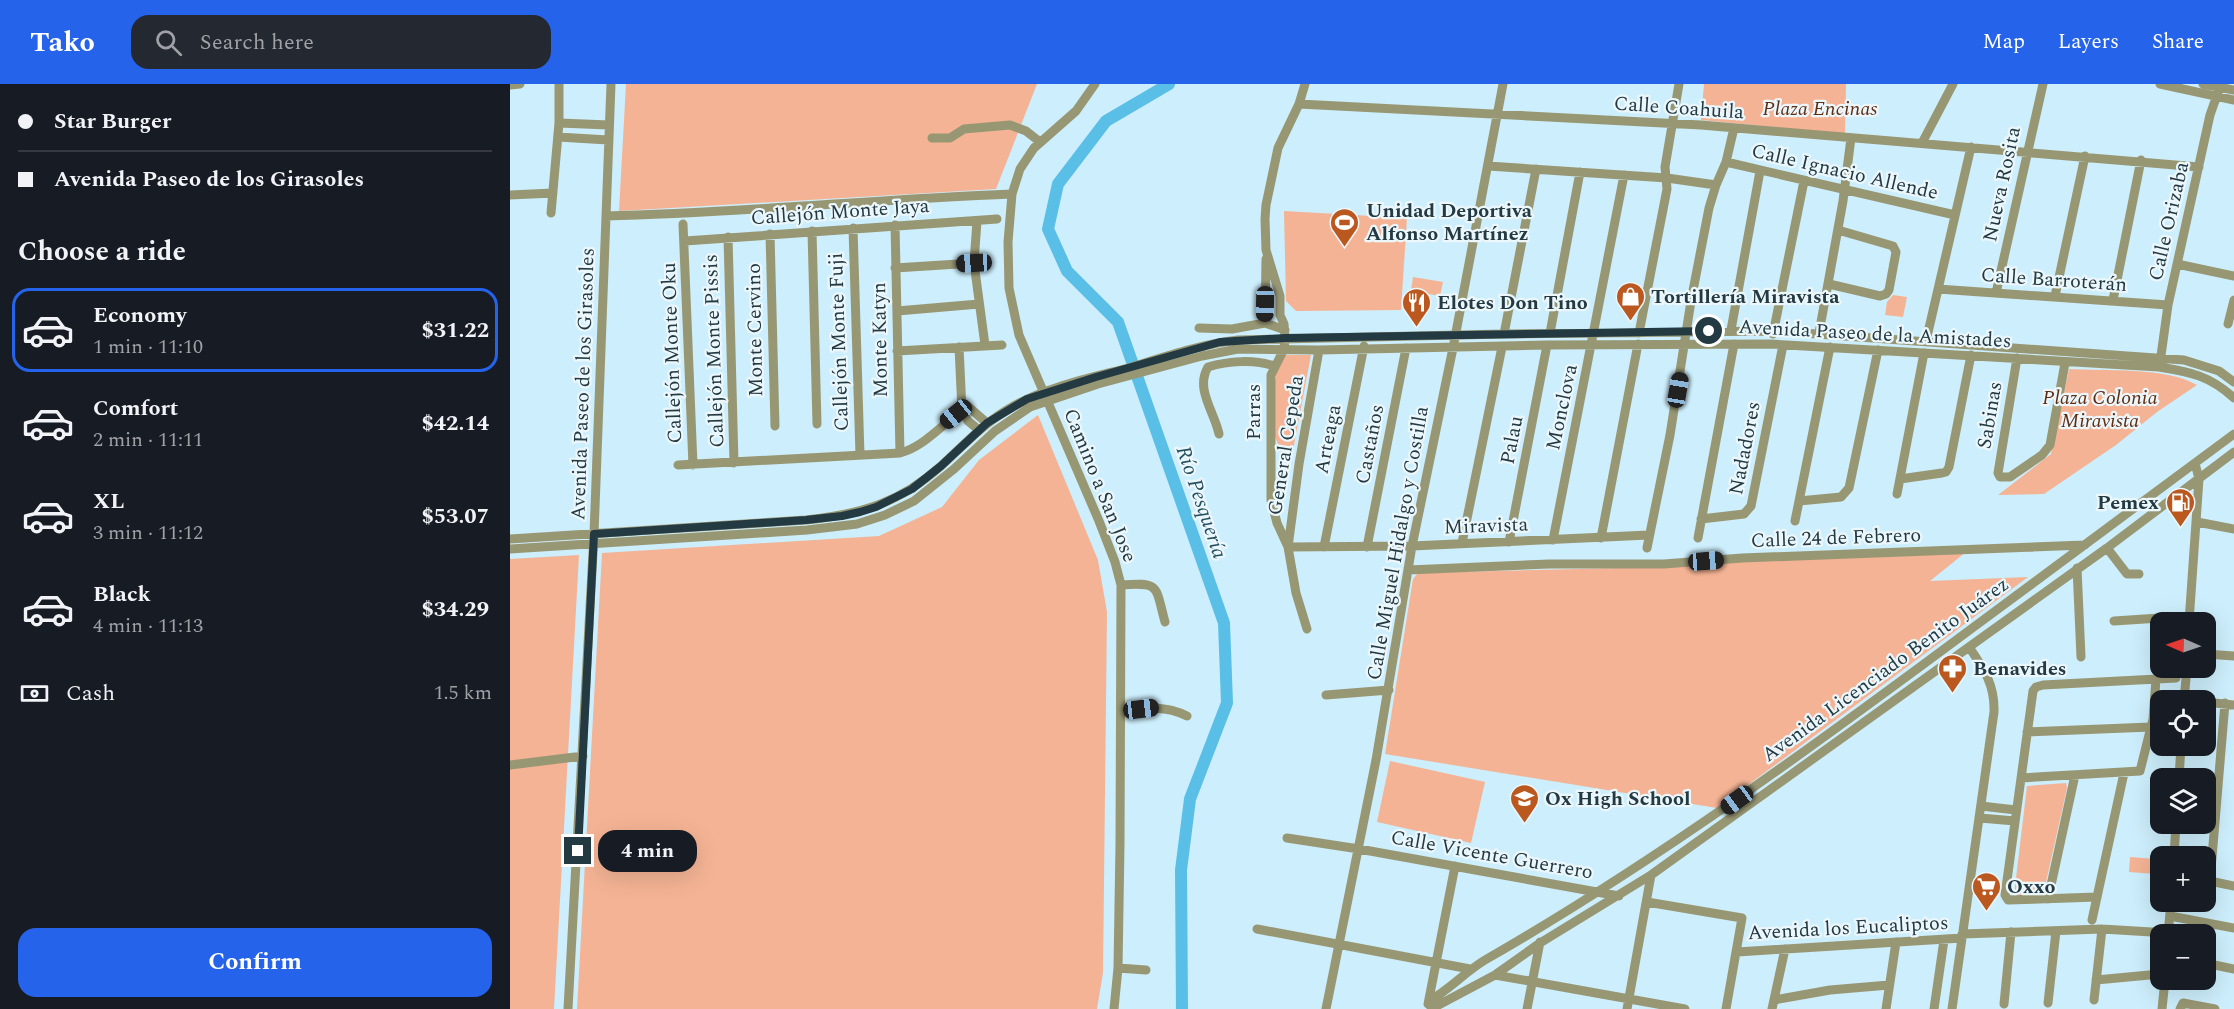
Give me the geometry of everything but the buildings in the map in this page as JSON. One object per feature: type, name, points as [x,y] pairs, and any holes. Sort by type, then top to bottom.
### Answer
[{"type":"street","points":[[510,85],[520,84]]},
{"type":"street","points":[[551,213],[559,123],[559,84]]},
{"type":"street","name":"Avenida Paseo de los Girasoles","points":[[568,1009],[594,539],[611,84]]},
{"type":"street","name":"Camino a San Jose","points":[[1095,84],[1076,111],[1027,156],[1012,194],[1008,242],[1009,288],[1019,335],[1108,542],[1121,585],[1122,711],[1118,968],[1114,1009]]},
{"type":"street","name":"Parras","points":[[1305,84],[1299,104],[1280,141],[1274,165],[1266,205],[1266,250],[1279,289],[1280,315],[1285,334],[1284,349],[1274,366],[1270,387],[1271,500],[1277,524],[1288,547],[1291,571],[1307,629]]},
{"type":"street","name":"Calle Miguel Hidalgo y Costilla","points":[[1326,1009],[1389,690],[1412,546],[1453,348],[1503,84]]},
{"type":"street","points":[[1639,333],[1667,189],[1665,167],[1679,84]]},
{"type":"street","points":[[1922,143],[1953,84]]},
{"type":"street","name":"Nueva Rosita","points":[[1996,293],[2043,84]]},
{"type":"street","points":[[2160,84],[2234,90]]},
{"type":"street","points":[[2204,84],[2219,89],[2234,100]]},
{"type":"street","name":"Calle Orizaba","points":[[2160,363],[2168,305],[2210,115],[2219,89]]},
{"type":"street","name":"Calle Coahuila","points":[[1299,104],[1672,123],[2141,160],[2199,167]]},
{"type":"street","points":[[559,123],[609,125]]},
{"type":"street","points":[[932,138],[950,138],[964,129],[1010,125],[1026,131],[1040,142]]},
{"type":"street","points":[[1647,548],[1670,435],[1699,256],[1716,185],[1726,162],[1734,128]]},
{"type":"street","points":[[558,137],[608,140]]},
{"type":"street","points":[[1819,333],[1838,230],[1851,138]]},
{"type":"street","points":[[1926,342],[1971,147]]},
{"type":"street","points":[[2055,296],[2085,156]]},
{"type":"street","points":[[2113,300],[2141,160]]},
{"type":"street","name":"Calle Ignacio Allende","points":[[1726,162],[1955,215]]},
{"type":"street","points":[[1488,166],[1667,178],[1716,185]]},
{"type":"street","points":[[1504,334],[1536,169]]},
{"type":"street","points":[[1731,330],[1760,171]]},
{"type":"street","points":[[1550,333],[1580,172]]},
{"type":"street","name":"Monclova","points":[[1553,540],[1624,175]]},
{"type":"street","points":[[1771,344],[1803,181]]},
{"type":"street","points":[[510,195],[553,193]]},
{"type":"street","points":[[606,216],[733,212],[1012,194]]},
{"type":"street","name":"Callejón Monte Jaya","points":[[685,241],[997,219]]},
{"type":"street","points":[[977,220],[974,263],[985,345]]},
{"type":"street","name":"Callejón Monte Oku","points":[[683,224],[693,465]]},
{"type":"street","name":"Monte Katyn","points":[[895,225],[900,453]]},
{"type":"street","name":"Callejón Monte Fuji","points":[[853,228],[860,455]]},
{"type":"street","points":[[1829,284],[1880,296],[1886,294],[1889,290],[1896,252],[1893,246],[1838,230]]},
{"type":"street","points":[[812,231],[817,424]]},
{"type":"street","name":"Monte Cervino","points":[[770,234],[774,426]]},
{"type":"street","name":"Callejón Monte Pissis","points":[[728,237],[734,464]]},
{"type":"street","points":[[1265,322],[1266,250]]},
{"type":"street","points":[[895,268],[974,263]]},
{"type":"street","points":[[2177,264],[2233,273]]},
{"type":"street","name":"Calle Barroterán","points":[[1938,289],[2168,305]]},
{"type":"street","points":[[2228,324],[2234,300]]},
{"type":"street","points":[[897,310],[979,304]]},
{"type":"street","points":[[1199,328],[1232,329],[1265,322],[1285,334]]},
{"type":"street","name":"Avenida Paseo de la Amistades","points":[[510,549],[806,520],[860,512],[876,507],[912,489],[941,466],[987,423],[1011,407],[1097,380],[1260,344],[1285,334],[1364,337],[1731,330],[1819,333],[2032,348],[2160,363],[2210,379],[2234,398]]},
{"type":"street","points":[[1857,349],[1860,336]]},
{"type":"street","name":"Arteaga","points":[[1324,547],[1364,349],[1364,337]]},
{"type":"street","points":[[1945,343],[1945,354]]},
{"type":"street","name":"Avenida Paseo de la Amistades","points":[[1260,344],[1284,349],[1319,350],[1547,345],[1771,344],[1971,355],[2065,363],[2160,363],[2184,360],[2219,371],[2234,382]]},
{"type":"street","points":[[1698,538],[1734,344]]},
{"type":"street","points":[[897,351],[1002,345]]},
{"type":"street","name":"Palau","points":[[1509,542],[1547,345]]},
{"type":"street","points":[[1601,538],[1638,345]]},
{"type":"street","name":"Nadadores","points":[[1701,519],[1744,514],[1751,506],[1783,345]]},
{"type":"street","points":[[958,347],[963,407],[968,421],[979,430]]},
{"type":"street","points":[[1461,543],[1502,347]]},
{"type":"street","points":[[1795,521],[1830,347]]},
{"type":"street","name":"Castaños","points":[[1367,547],[1406,348]]},
{"type":"street","points":[[2032,348],[2032,359]]},
{"type":"street","name":"General Cepeda","points":[[1288,547],[1299,464],[1319,350]]},
{"type":"street","points":[[1799,501],[1841,497],[1849,488],[1878,350]]},
{"type":"street","points":[[1897,494],[1924,353]]},
{"type":"street","points":[[1900,479],[1942,473],[1946,472],[1949,467],[1971,355]]},
{"type":"street","name":"Sabinas","points":[[2017,358],[1998,473],[2000,477],[2010,477],[2042,454],[2050,445],[2065,363]]},
{"type":"street","points":[[1219,434],[1216,420],[1203,389],[1203,375],[1208,367],[1224,362],[1265,363],[1274,366]]},
{"type":"street","name":"Avenida Paseo de la Amistades","points":[[510,539],[594,539],[807,530],[864,522],[914,501],[1014,416],[1047,396]]},
{"type":"street","points":[[678,465],[734,464],[900,453],[917,446],[963,407]]},
{"type":"street","points":[[963,407],[987,423]]},
{"type":"street","name":"Avenida Licenciado Benito Juárez","points":[[1429,1006],[1470,969],[1542,928],[1718,813],[1922,667],[2234,434]]},
{"type":"street","name":"Avenida Licenciado Benito Juárez","points":[[1429,1006],[1496,975],[1540,943],[1651,874],[2107,548],[2234,452]]},
{"type":"street","points":[[2190,612],[2199,479],[2195,463]]},
{"type":"street","points":[[2197,522],[2234,529]]},
{"type":"street","name":"Miravista","points":[[1288,547],[1412,546],[1648,535]]},
{"type":"street","name":"Calle 24 de Febrero","points":[[1408,570],[1549,564],[1664,564],[1742,558],[2085,545]]},
{"type":"street","points":[[2107,548],[2127,574],[2139,574]]},
{"type":"street","points":[[2077,568],[2080,657]]},
{"type":"street","points":[[1121,585],[1144,583],[1153,586],[1165,622]]},
{"type":"street","points":[[2114,621],[2150,620]]},
{"type":"street","points":[[1952,1009],[1994,720],[1994,697],[1988,675],[1970,647]]},
{"type":"street","points":[[2216,655],[2234,656]]},
{"type":"street","points":[[1922,667],[1930,675]]},
{"type":"street","points":[[2097,897],[2008,900],[2006,898],[2016,810],[2035,689],[2043,686],[2176,678]]},
{"type":"street","points":[[2155,690],[2156,679]]},
{"type":"street","points":[[1326,695],[1389,690]]},
{"type":"street","points":[[2212,846],[2230,704]]},
{"type":"street","points":[[1122,711],[1155,707],[1187,716]]},
{"type":"street","points":[[2027,732],[2150,727]]},
{"type":"street","points":[[2021,778],[2136,773],[2142,768],[2150,732]]},
{"type":"street","points":[[510,765],[583,756]]},
{"type":"street","points":[[2092,920],[2124,773]]},
{"type":"street","points":[[2048,899],[2074,775]]},
{"type":"street","points":[[1981,806],[2016,810]]},
{"type":"street","points":[[1980,818],[2015,821]]},
{"type":"street","name":"Calle Vicente Guerrero","points":[[1287,838],[1619,896]]},
{"type":"street","points":[[1429,1006],[1455,866]]},
{"type":"street","points":[[1627,1009],[1651,874]]},
{"type":"street","points":[[2216,883],[2234,886]]},
{"type":"street","points":[[1647,902],[1741,917],[1726,1009]]},
{"type":"street","points":[[2169,924],[2170,912]]},
{"type":"street","points":[[2170,916],[2234,928]]},
{"type":"street","points":[[1527,1009],[1542,928]]},
{"type":"street","points":[[1257,929],[1470,969]]},
{"type":"street","points":[[2094,999],[2102,929]]},
{"type":"street","name":"Avenida los Eucaliptos","points":[[1737,951],[1944,940],[1962,936],[2011,932],[2102,929],[2150,933]]},
{"type":"street","points":[[2048,1003],[2056,931]]},
{"type":"street","points":[[2004,1004],[2011,932]]},
{"type":"street","points":[[1934,1009],[1944,940]]},
{"type":"street","points":[[1886,1009],[1896,942]]},
{"type":"street","points":[[1785,949],[1773,1004],[1830,990],[1889,985]]},
{"type":"street","points":[[2216,965],[2234,969]]},
{"type":"street","points":[[1118,968],[1146,970]]},
{"type":"street","points":[[1496,975],[1685,1009]]},
{"type":"street","points":[[2096,980],[2150,975]]},
{"type":"street","points":[[2162,1009],[2164,990]]},
{"type":"street","points":[[2180,1009],[2184,1003],[2216,1009]]},
{"type":"green space","points":[[626,84],[1037,84],[996,189],[619,211]]},
{"type":"green space","name":"Plaza Encinas","points":[[1704,84],[1846,84],[1845,134],[1701,120]]},
{"type":"green space","name":"Unidad Deportiva Alfonso Martínez","points":[[1284,211],[1407,218],[1401,310],[1296,311],[1286,301]]},
{"type":"green space","points":[[1413,277],[1443,282],[1440,296],[1411,291]]},
{"type":"green space","points":[[1893,295],[1907,297],[1903,317],[1885,315],[1887,302]]},
{"type":"green space","points":[[1278,355],[1311,355],[1291,461],[1284,460],[1274,434],[1273,400]]},
{"type":"green space","name":"Plaza Colonia Miravista","points":[[2069,369],[2117,370],[2169,375],[2197,385],[2157,412],[2116,445],[2044,494],[1998,495],[2051,454]]},
{"type":"green space","points":[[1038,415],[1098,560],[1107,612],[1103,973],[1097,1009],[577,1009],[602,553],[879,536],[942,507],[979,460]]},
{"type":"green space","points":[[1966,552],[1930,581],[2028,577],[1717,808],[1385,754],[1413,579],[1418,573],[1659,567],[1742,561]]},
{"type":"green space","points":[[579,555],[554,1009],[510,1009],[510,559]]},
{"type":"green space","points":[[1390,761],[1485,782],[1471,843],[1377,822]]},
{"type":"green space","points":[[2066,783],[2067,788],[2044,891],[2039,894],[2014,895],[2027,786]]},
{"type":"green space","points":[[2130,857],[2150,859],[2150,874],[2129,872]]},
{"type":"waterway","name":"Río Pesquería","points":[[1169,84],[1106,121],[1058,184],[1048,229],[1067,271],[1118,322],[1224,623],[1227,703],[1190,799],[1181,870],[1182,1009]]},
{"type":"place","name":"Unidad Deportiva Alfonso Martínez","points":[[1345,248]]},
{"type":"place","name":"Tortillería Miravista","points":[[1630,322]]},
{"type":"place","name":"Elotes Don Tino","points":[[1416,328]]},
{"type":"place","name":"Pemex","points":[[2180,528]]},
{"type":"place","name":"Benavides","points":[[1952,694]]},
{"type":"place","name":"Ox High School","points":[[1524,824]]},
{"type":"place","name":"Oxxo","points":[[1986,912]]},
{"type":"route","points":[[578,851],[594,534],[806,520],[860,512],[876,507],[912,489],[941,466],[987,423],[1027,399],[1220,342],[1285,338],[1709,331]]}]
